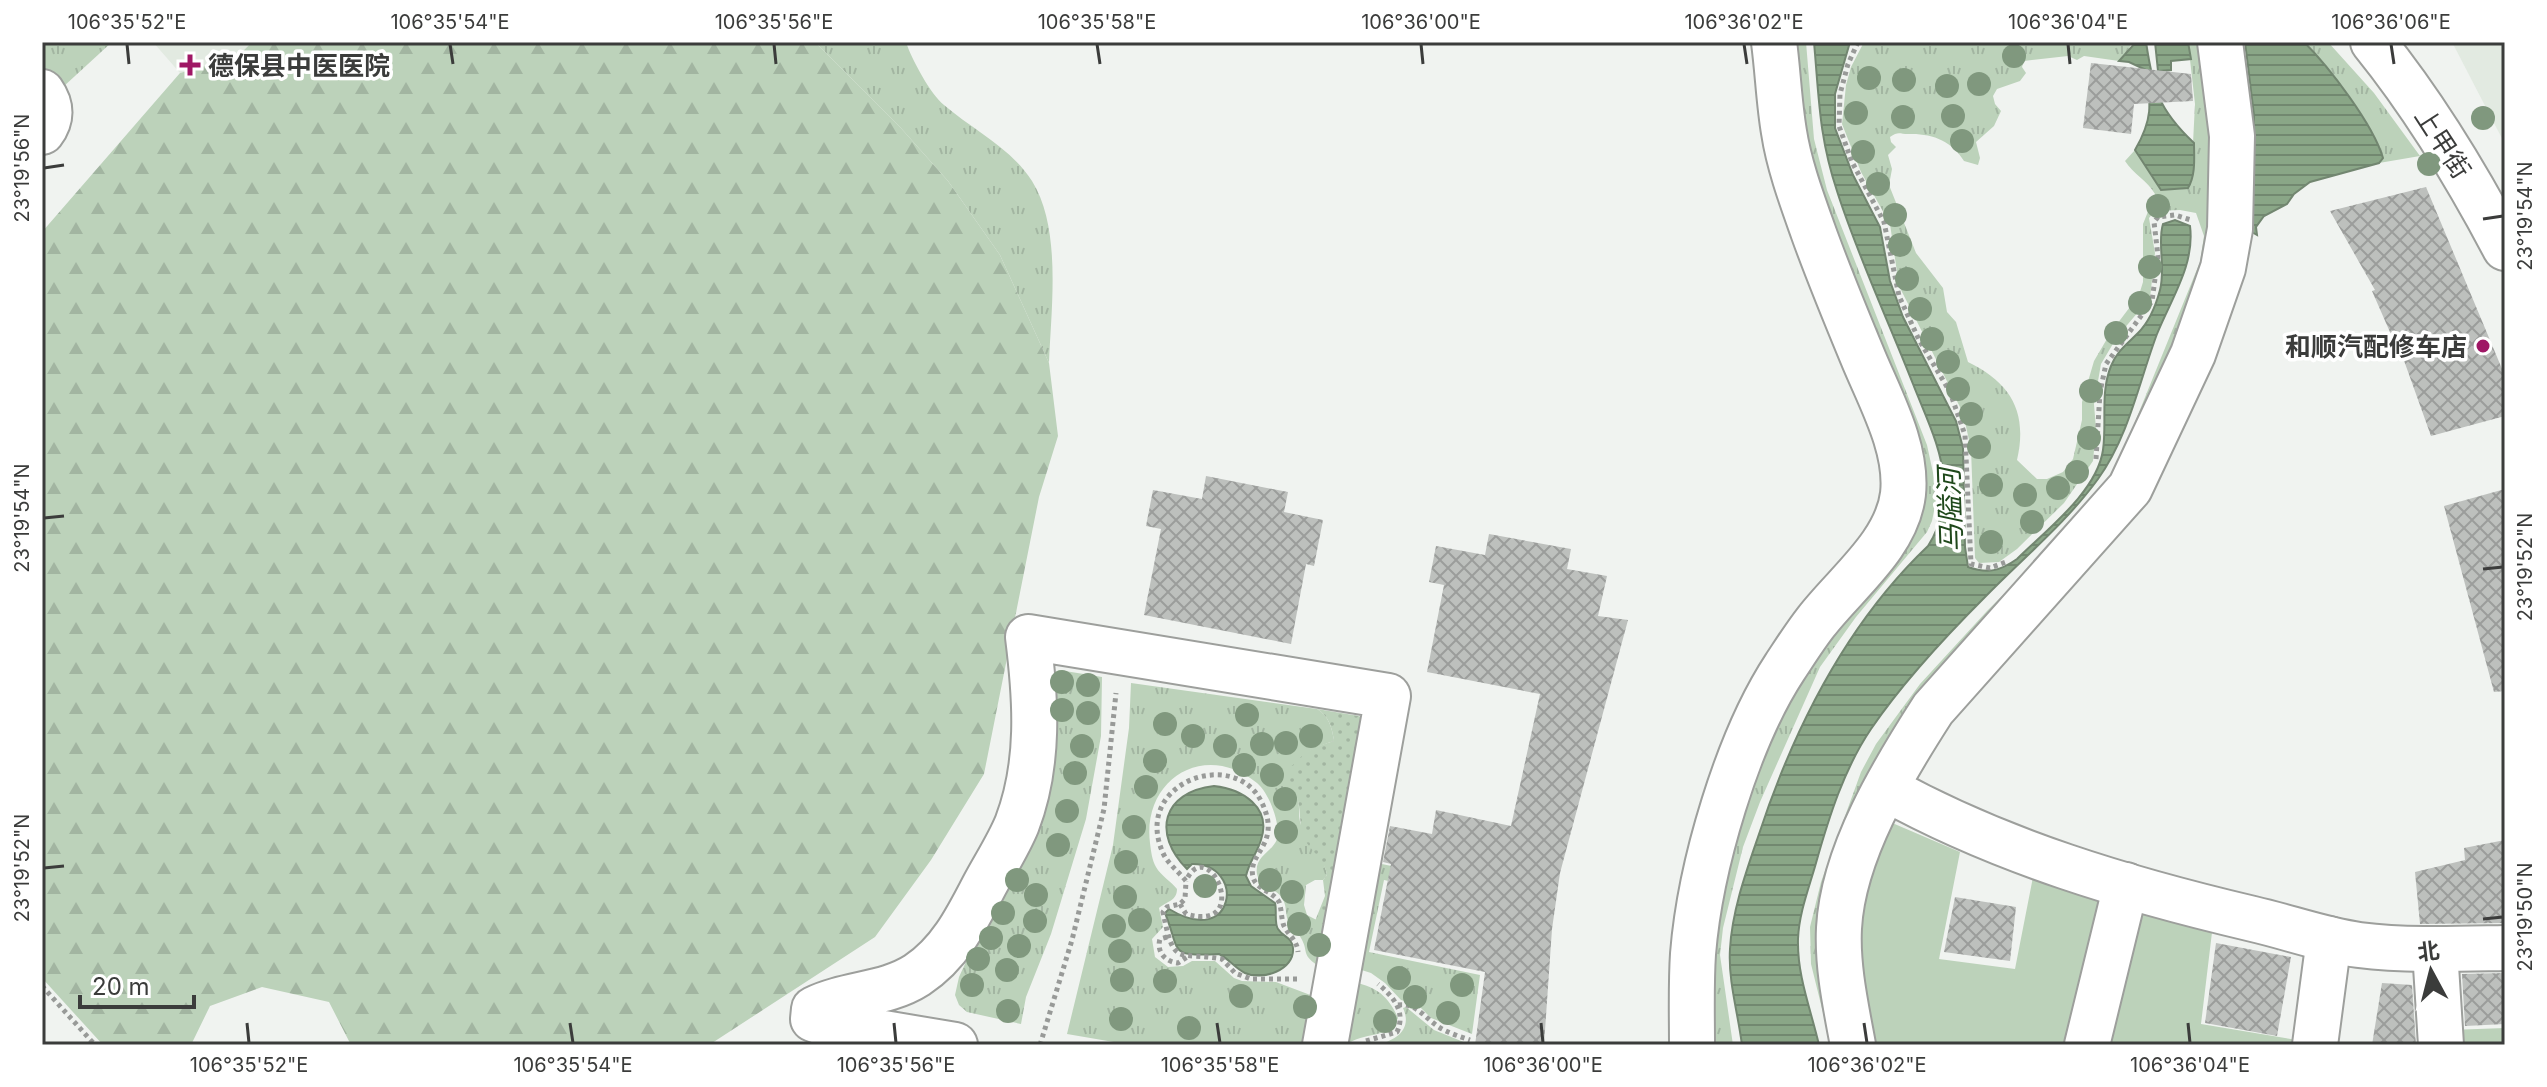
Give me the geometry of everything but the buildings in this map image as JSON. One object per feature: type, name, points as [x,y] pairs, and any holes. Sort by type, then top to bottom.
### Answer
[{"type":"street","points":[[1692,1045],[1693,954],[1699,916],[1724,805],[1740,761],[1782,671],[1815,623],[1873,555],[1892,527],[1901,509],[1903,489],[1900,456],[1888,418],[1830,274],[1797,181],[1784,135],[1774,42]]},
{"type":"street","points":[[1853,1045],[1841,968],[1839,929],[1853,860],[1887,789],[1933,709],[2130,488],[2193,354],[2223,268],[2230,229],[2232,136],[2220,42]]},
{"type":"street","name":"上甲街","points":[[2373,42],[2427,118],[2484,208],[2505,248]]},
{"type":"street","name":"上甲街","points":[[2407,42],[2480,157],[2505,205]]},
{"type":"street","points":[[42,92],[49,102],[50,113],[48,125],[42,132]]},
{"type":"street","points":[[955,1045],[824,1023],[813,1019],[814,1009],[826,1003],[890,987],[917,975],[945,952],[968,918],[1016,826],[1032,768],[1035,722],[1028,637],[1388,696],[1336,981],[1341,1044]]},
{"type":"street","points":[[1887,789],[1982,837],[2126,885],[2342,941],[2435,950],[2505,948]]},
{"type":"street","points":[[2087,1045],[2126,885]]},
{"type":"street","points":[[2315,1045],[2342,941]]},
{"type":"street","points":[[2342,941],[2342,1045]]},
{"type":"street","points":[[2435,950],[2441,1045]]},
{"type":"path","points":[[1858,42],[1840,94],[1839,126],[1852,162],[1884,222],[1899,296],[1919,340],[1950,392],[1965,435],[1971,564],[1990,568],[2011,560]]},
{"type":"path","points":[[2093,465],[2097,457],[2100,392],[2106,364],[2152,301],[2158,256],[2154,222],[2158,217],[2184,215],[2196,227]]},
{"type":"path","points":[[1040,1045],[1072,940],[1104,809],[1112,749],[1117,652]]},
{"type":"path","points":[[1186,881],[1168,863],[1161,850],[1158,822],[1168,793],[1197,777],[1224,776],[1240,780],[1256,792],[1263,805],[1270,834],[1254,865],[1253,876],[1257,884],[1279,902],[1283,925],[1297,944],[1299,956],[1307,965],[1336,981]]},
{"type":"path","points":[[1180,904],[1186,914],[1204,917],[1212,914],[1221,901],[1220,882],[1216,874],[1195,869],[1189,873],[1185,899],[1163,912],[1167,937],[1178,952],[1187,957],[1222,959],[1235,973],[1251,979],[1370,979],[1382,987],[1398,1005],[1401,1015],[1397,1032],[1341,1044]]},
{"type":"path","points":[[1167,937],[1160,939],[1162,956],[1172,963],[1187,957]]},
{"type":"path","points":[[42,986],[95,1045]]},
{"type":"path","points":[[1398,1005],[1417,1008],[1444,1030],[1470,1040]]},
{"type":"shaded area","name":"德保县中医医院","points":[[153,42],[252,42],[237,57],[180,73]]},
{"type":"shaded area","points":[[2452,42],[2505,42],[2505,144],[2496,127]]},
{"type":"green space","points":[[42,42],[112,42],[63,87],[42,77]]},
{"type":"green space","points":[[252,42],[815,42],[900,127],[948,181],[1000,255],[1049,363],[1058,436],[1039,497],[984,774],[931,860],[875,937],[709,1045],[351,1045],[329,1002],[262,987],[210,1006],[191,1045],[103,1045],[42,978],[42,232],[180,73],[237,57]]},
{"type":"green space","points":[[815,42],[906,42],[922,76],[939,100],[1003,149],[1032,181],[1048,222],[1051,245],[1049,363],[1000,255],[948,181],[900,127]]},
{"type":"green space","points":[[1789,42],[1806,42],[1814,139],[1827,190],[1927,445],[1936,501],[1927,532],[1856,617],[1820,667],[1760,802],[1743,847],[1723,928],[1720,955],[1733,1045],[1711,1045],[1715,895],[1779,707],[1906,531],[1804,162]]},
{"type":"green space","points":[[1864,42],[2132,42],[2119,61],[2084,56],[2077,60],[2068,56],[2024,61],[2022,67],[2026,73],[2020,81],[1997,89],[1993,96],[2001,111],[1994,126],[1976,142],[1980,158],[1978,165],[1964,161],[1954,148],[1933,137],[1899,133],[1890,137],[1896,147],[1888,155],[1892,169],[1889,185],[1916,253],[1943,288],[1947,312],[1956,322],[1968,362],[1995,379],[2013,401],[2020,427],[2017,460],[2037,479],[2047,479],[2063,472],[2073,459],[2082,420],[2082,402],[2094,361],[2139,295],[2143,282],[2143,224],[2155,194],[2125,161],[2135,150],[2161,190],[2183,189],[2191,182],[2195,104],[2188,42],[2210,42],[2216,233],[2124,478],[1926,700],[1831,1045],[1811,964],[1810,927],[1821,882],[1861,772],[1876,744],[1920,684],[2055,543],[2113,476],[2200,262],[2204,236],[2196,213],[2155,211],[2149,218],[2155,253],[2150,298],[2117,337],[2101,364],[2094,404],[2096,429],[2093,461],[2064,503],[2017,549],[1999,562],[1979,563],[1975,558],[1971,449],[1963,413],[1899,286],[1890,224],[1861,172],[1842,124],[1846,85]]},
{"type":"green space","points":[[2304,42],[2328,42],[2374,93],[2420,156],[2379,163],[2383,157],[2370,129],[2337,81]]},
{"type":"green space","points":[[1059,670],[1102,677],[1101,736],[1086,819],[1051,934],[1026,997],[1021,1024],[967,1012],[959,1005],[955,995],[959,977],[981,929],[1053,673]]},
{"type":"green space","points":[[1131,683],[1317,709],[1329,723],[1334,741],[1305,755],[1296,768],[1295,777],[1301,825],[1323,862],[1327,875],[1323,880],[1306,885],[1304,905],[1307,915],[1332,928],[1322,968],[1307,956],[1299,935],[1289,923],[1282,898],[1264,885],[1257,874],[1258,863],[1275,844],[1278,833],[1273,809],[1257,783],[1237,771],[1217,765],[1198,766],[1181,773],[1167,785],[1156,801],[1150,820],[1150,843],[1156,867],[1177,889],[1173,898],[1159,908],[1163,927],[1152,939],[1155,957],[1168,967],[1183,966],[1192,961],[1215,961],[1242,981],[1276,982],[1313,996],[1317,1045],[1131,1045],[1067,1034],[1113,845],[1129,728]]},
{"type":"green space","points":[[1317,709],[1359,716],[1365,721],[1332,928],[1315,921],[1325,896],[1323,880],[1327,875],[1324,864],[1304,838],[1298,801],[1286,778],[1288,768],[1303,755],[1334,741],[1329,723]]},
{"type":"green space","points":[[1890,822],[1960,852],[1939,959],[2015,969],[2033,877],[2108,901],[2074,1045],[1875,1045],[1858,950],[1865,890]]},
{"type":"green space","points":[[1372,862],[1416,871],[1432,890],[1384,880],[1369,952],[1480,975],[1472,1034],[1431,1018],[1418,1005],[1401,1000],[1371,973],[1349,966]]},
{"type":"green space","points":[[2140,909],[2213,924],[2201,1024],[2297,1040],[2296,1045],[2100,1045]]},
{"type":"green space","points":[[1345,981],[1370,987],[1389,1002],[1398,1018],[1389,1030],[1346,1045]]},
{"type":"green space","points":[[1406,1007],[1434,1030],[1471,1045],[1376,1045],[1390,1041],[1404,1028],[1403,1008]]},
{"type":"green space","points":[[2505,1028],[2505,1045],[2450,1045],[2450,1030]]},
{"type":"water","name":"马隘河","points":[[1814,42],[1850,42],[1835,94],[1835,128],[1853,175],[1880,227],[1890,281],[1903,317],[1956,421],[1963,448],[1968,567],[1994,570],[2017,559],[2081,496],[2099,466],[2103,450],[2106,387],[2111,366],[2119,352],[2146,324],[2160,290],[2163,224],[2175,220],[2190,226],[2191,240],[2181,282],[2157,334],[2126,427],[2109,462],[2072,511],[1970,612],[1911,677],[1861,744],[1845,777],[1821,846],[1799,929],[1800,966],[1819,1045],[1742,1045],[1730,973],[1731,935],[1744,878],[1772,797],[1825,681],[1872,609],[1928,546],[1939,523],[1944,499],[1943,469],[1932,432],[1854,240],[1831,171],[1821,117]]},
{"type":"water","points":[[2136,42],[2146,42],[2159,97],[2172,119],[2194,143],[2193,172],[2188,188],[2161,190],[2135,150],[2149,112],[2146,70],[2119,61]]},
{"type":"water","points":[[2155,42],[2188,42],[2191,59],[2171,61],[2171,70],[2158,71]]},
{"type":"water","points":[[2245,42],[2304,42],[2349,97],[2370,129],[2383,158],[2379,163],[2310,182],[2287,204],[2264,216],[2256,227],[2257,235],[2250,231],[2254,115]]},
{"type":"water","points":[[1214,786],[1244,796],[1258,809],[1262,818],[1261,840],[1246,876],[1251,886],[1275,903],[1277,926],[1293,948],[1289,962],[1276,972],[1252,975],[1219,954],[1183,953],[1175,944],[1165,913],[1169,909],[1191,919],[1208,919],[1220,913],[1226,902],[1226,889],[1221,876],[1209,867],[1192,864],[1187,869],[1176,856],[1166,829],[1173,806],[1183,797]]},
{"type":"place","name":"德保县中医医院","points":[[190,65]]},
{"type":"place","name":"和顺汽配修车店","points":[[2483,346]]}]
